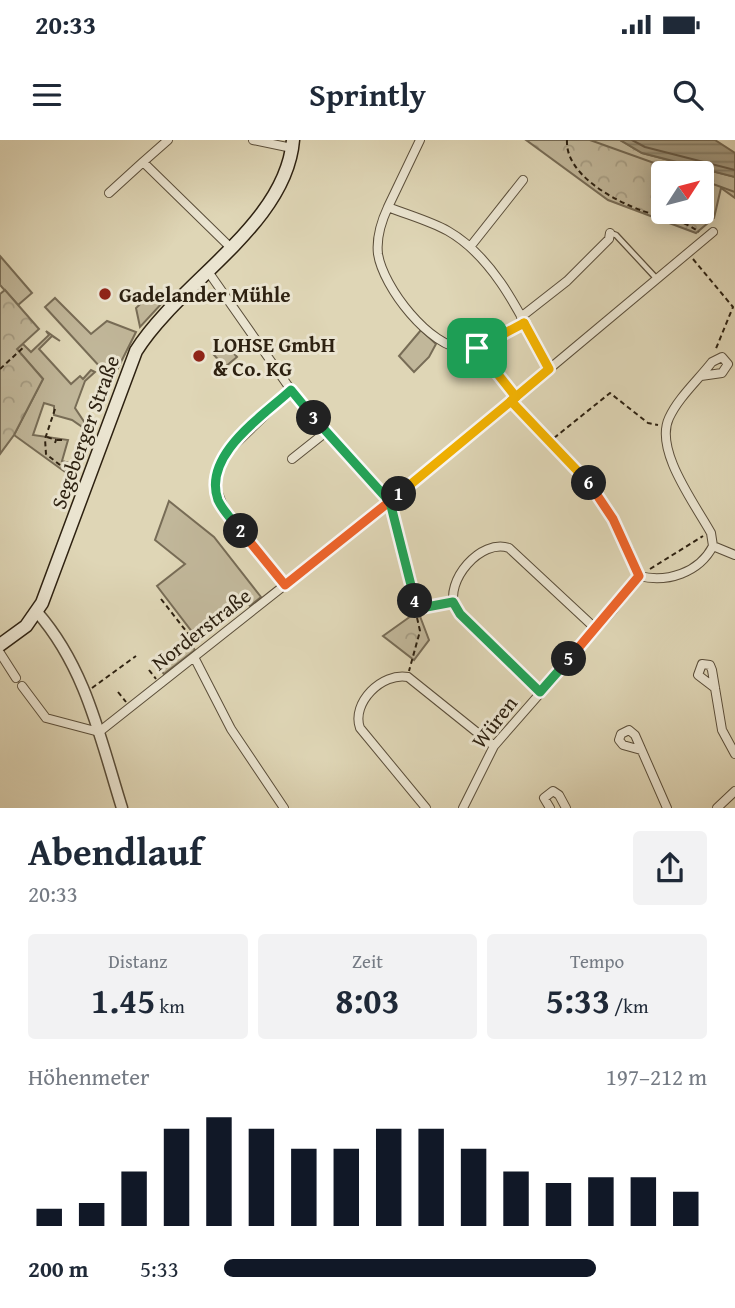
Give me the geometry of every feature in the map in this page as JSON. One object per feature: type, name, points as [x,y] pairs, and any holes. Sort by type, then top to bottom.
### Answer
[{"type":"main road","name":"Segeberger Straße","points":[[0,645],[26,626],[47,594],[133,358],[155,325],[276,195],[286,174],[292,144]]},
{"type":"street","points":[[109,193],[168,140]]},
{"type":"street","points":[[253,140],[292,144]]},
{"type":"street","points":[[420,140],[381,223],[378,245],[380,261],[389,283],[435,339],[455,348],[477,348],[522,319],[585,264],[609,239],[610,233]]},
{"type":"street","points":[[143,162],[230,247]]},
{"type":"street","points":[[470,247],[523,180]]},
{"type":"street","points":[[388,207],[449,232],[470,247],[487,266],[522,319],[549,369]]},
{"type":"street","name":"Norderstraße","points":[[99,732],[390,502],[713,232]]},
{"type":"street","points":[[207,270],[291,390],[390,502]]},
{"type":"street","points":[[701,376],[726,371],[726,360],[717,358],[701,376],[673,411],[666,426],[665,442],[670,458],[711,533],[713,546]]},
{"type":"street","points":[[285,585],[225,511],[216,488],[219,469],[226,453],[291,390]]},
{"type":"street","points":[[514,399],[602,500],[637,566],[639,576],[654,580],[680,574],[695,566],[713,546]]},
{"type":"street","points":[[292,459],[326,432]]},
{"type":"street","points":[[540,692],[460,614],[453,602],[452,590],[457,578],[480,553],[489,547],[504,546],[518,554],[596,629]]},
{"type":"street","points":[[713,546],[735,555]]},
{"type":"street","name":"Würen","points":[[463,807],[494,746],[639,576]]},
{"type":"street","points":[[37,612],[77,669],[99,732],[119,807]]},
{"type":"street","points":[[0,653],[16,678]]},
{"type":"street","points":[[194,657],[231,729],[285,807]]},
{"type":"street","points":[[426,807],[364,735],[358,722],[360,705],[385,681],[393,676],[408,677],[494,746]]},
{"type":"street","points":[[22,686],[46,718],[99,732]]},
{"type":"street","points":[[715,688],[722,730],[735,754]]},
{"type":"street","points":[[641,750],[667,807]]},
{"type":"street","points":[[550,807],[544,797],[552,791],[559,795],[566,807]]},
{"type":"street","points":[[717,807],[735,792]]},
{"type":"lane","points":[[610,233],[617,235],[657,279]]},
{"type":"path","points":[[567,140],[573,161],[602,190],[642,210],[681,220],[705,238]]},
{"type":"path","points":[[688,253],[733,307],[715,350],[717,358]]},
{"type":"path","points":[[0,369],[25,346]]},
{"type":"path","points":[[477,348],[514,399]]},
{"type":"path","points":[[550,441],[610,393],[648,423],[666,426]]},
{"type":"path","points":[[55,409],[46,436],[46,454],[74,476]]},
{"type":"path","points":[[46,436],[56,442],[65,440]]},
{"type":"path","points":[[390,502],[420,635],[408,677]]},
{"type":"path","points":[[639,576],[711,533]]},
{"type":"path","points":[[161,599],[197,645]]},
{"type":"path","points":[[416,609],[453,602]]},
{"type":"path","points":[[91,689],[114,675],[136,656]]},
{"type":"path","points":[[149,670],[157,680]]},
{"type":"path","points":[[118,692],[127,703]]},
{"type":"green space","points":[[526,140],[620,140],[642,153],[673,161],[651,161],[651,216],[608,200]]},
{"type":"green space","points":[[714,172],[735,177],[735,198],[721,188],[714,218]]},
{"type":"green space","points":[[672,224],[707,224],[696,233]]},
{"type":"green space","points":[[0,256],[32,293],[18,305],[0,285]]},
{"type":"green space","points":[[5,290],[39,329],[17,349],[43,379],[14,435],[0,454],[0,294]]},
{"type":"green space","points":[[155,290],[164,301],[140,327],[136,308]]},
{"type":"green space","points":[[55,298],[91,334],[107,321],[136,332],[112,380],[45,307]]},
{"type":"green space","points":[[421,330],[436,344],[429,357],[414,372],[399,356]]},
{"type":"green space","points":[[46,331],[60,341],[52,336],[39,349],[71,384],[80,376],[83,379],[91,370],[95,372],[85,381],[75,408],[93,435],[87,438],[83,435],[85,429],[72,420],[54,415],[54,406],[44,403],[33,435],[68,440],[62,461],[73,464],[72,477],[14,435],[43,379],[16,349],[23,344],[31,352],[49,335]]},
{"type":"green space","points":[[226,344],[237,357],[225,367],[213,354]]},
{"type":"green space","points":[[169,501],[214,537],[261,597],[250,606],[242,594],[193,633],[157,586],[185,564],[155,540]]},
{"type":"green space","points":[[418,611],[429,640],[414,660],[383,636]]},
{"type":"green space","points":[[191,645],[195,650],[164,674],[160,669]]},
{"type":"water","points":[[620,140],[715,140],[735,153],[735,177],[714,172],[714,161],[673,161],[642,153]]},
{"type":"waterway","points":[[590,140],[651,162]]},
{"type":"waterway","points":[[714,184],[735,192]]},
{"type":"place","name":"Gadelander Mühle","points":[[105,294]]},
{"type":"place","name":"LOHSE GmbH & Co. KG","points":[[199,356]]},
{"type":"route","points":[[477,348],[516,397],[390,502],[285,585],[225,511],[216,493],[217,475],[226,453],[291,390],[390,502],[416,609],[453,602],[460,614],[540,692],[592,635],[637,582],[639,576],[629,550],[595,489],[579,471],[511,401],[549,369],[523,321],[477,348]]}]
